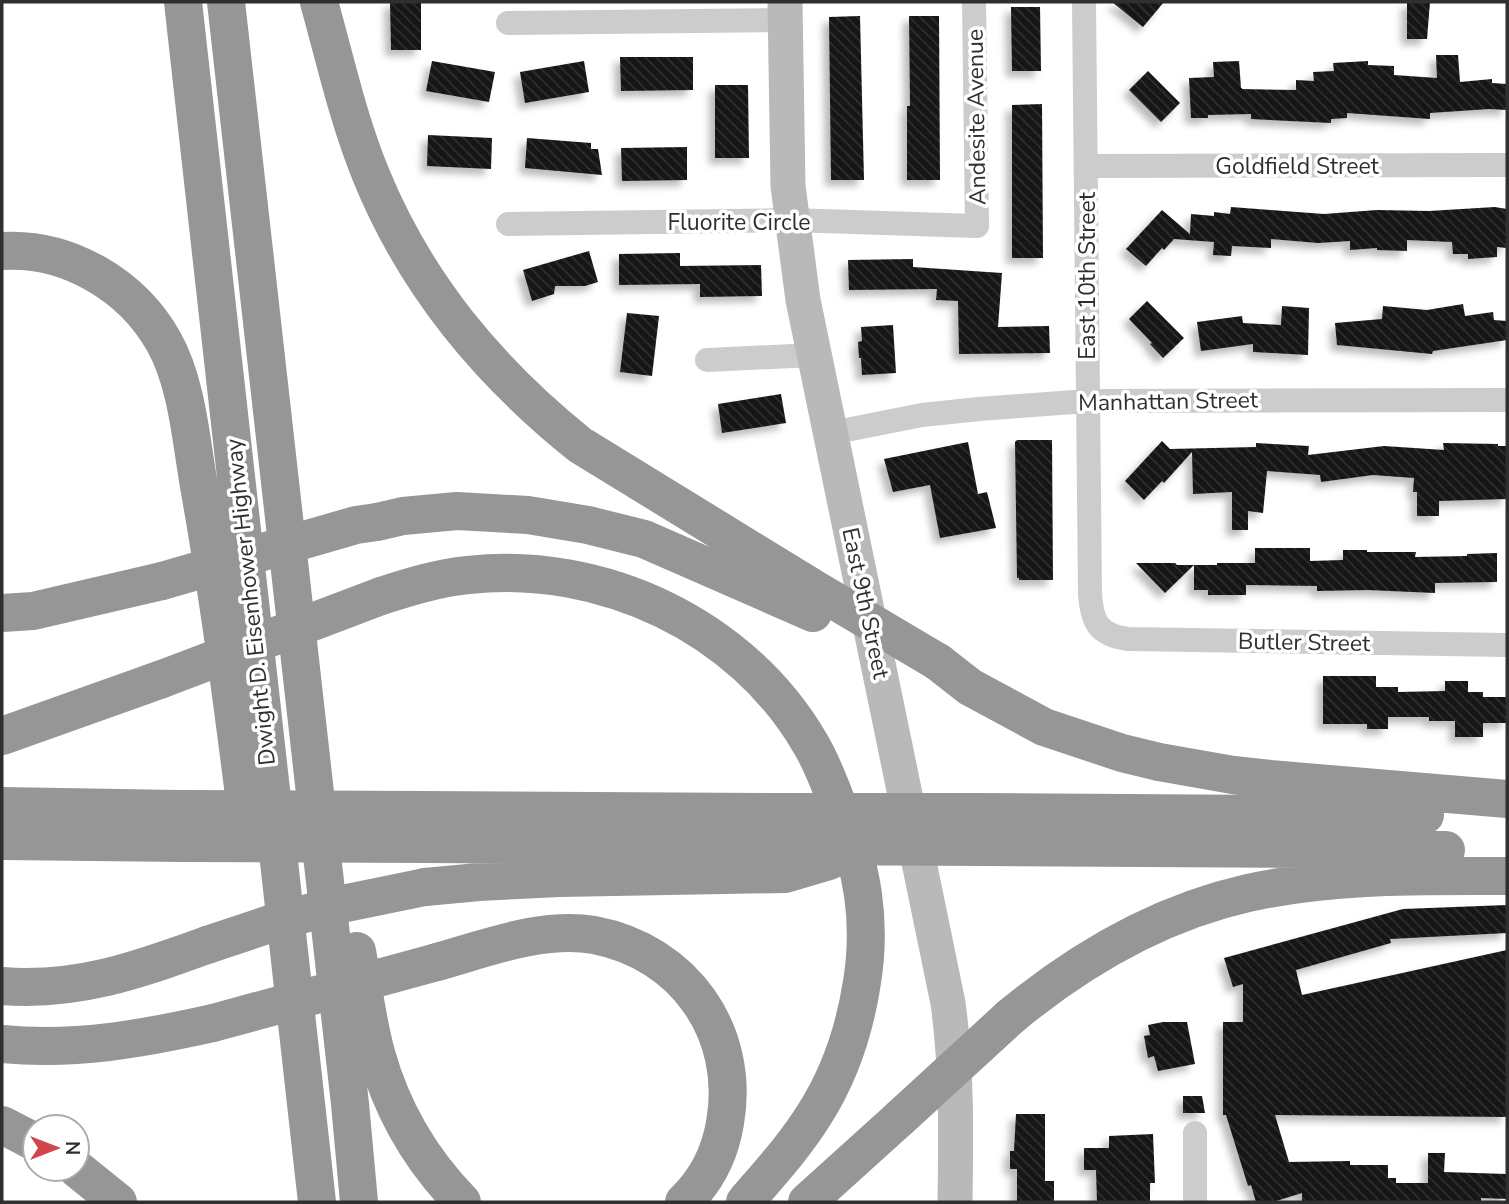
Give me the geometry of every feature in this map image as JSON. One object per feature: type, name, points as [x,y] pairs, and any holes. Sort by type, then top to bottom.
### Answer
[{"type":"highway","name":"Dwight D. Eisenhower Highway","points":[[183,2],[317,1202]]},
{"type":"highway","name":"Dwight D. Eisenhower Highway","points":[[226,2],[359,1202]]},
{"type":"highway","points":[[319,2],[358,141],[376,187],[403,242],[464,333],[517,391],[580,445],[810,599],[1044,727],[1122,753],[1233,775],[1507,799]]},
{"type":"highway","points":[[2,251],[45,254],[75,263],[103,277],[147,316],[165,343],[177,372],[218,595],[299,1202]]},
{"type":"highway","points":[[2,613],[33,611],[162,581],[345,528],[403,516],[457,512],[528,515],[578,523],[644,539],[810,599]]},
{"type":"highway","points":[[2,737],[381,596],[438,580],[468,575],[498,573],[551,576],[604,586],[630,594],[704,631],[765,683],[811,744],[850,836],[864,894],[866,923],[862,982],[848,1040],[827,1093],[815,1115],[745,1202]]},
{"type":"highway","points":[[300,654],[333,802],[376,1051],[386,1084],[409,1135],[441,1180],[462,1202]]},
{"type":"highway","points":[[2,806],[180,826]]},
{"type":"highway","points":[[2,986],[58,986],[97,980],[134,971],[279,921],[337,905],[425,887],[558,878],[785,844],[983,829],[1507,815]]},
{"type":"highway","points":[[2,841],[180,826],[423,827],[874,846],[983,829],[1166,849],[1507,850]]},
{"type":"highway","points":[[807,1202],[1010,1017],[1059,978],[1115,944],[1177,915],[1260,891],[1321,881],[1507,876]]},
{"type":"highway","points":[[2,1044],[90,1045],[167,1034],[532,936],[571,933],[609,938],[630,945],[668,967],[699,999],[720,1039],[729,1094],[724,1130],[719,1148],[702,1181],[684,1202]]},
{"type":"highway","points":[[2,1125],[21,1135]]},
{"type":"highway","points":[[91,1180],[118,1202]]},
{"type":"street","name":"Andesite Avenue","points":[[970,225],[977,226],[974,2]]},
{"type":"street","name":"East 10th Street","points":[[1084,2],[1090,594],[1094,620],[1103,631]]},
{"type":"street","points":[[508,23],[786,11]]},
{"type":"street","name":"East 9th Street","points":[[786,11],[788,186],[791,220],[814,355],[948,1003],[955,1061],[955,1202]]},
{"type":"street","name":"Goldfield Street","points":[[1086,166],[1507,165]]},
{"type":"street","name":"Fluorite Circle","points":[[508,223],[791,220],[970,225]]},
{"type":"street","points":[[708,360],[814,355]]},
{"type":"street","name":"Manhattan Street","points":[[831,433],[922,415],[1088,401],[1507,400]]},
{"type":"street","name":"Butler Street","points":[[1103,631],[1117,638],[1137,639],[1507,645]]},
{"type":"street","points":[[1195,1133],[1195,1202]]},
{"type":"building","points":[[390,2],[421,2],[421,50],[391,50]]},
{"type":"building","points":[[1112,2],[1164,2],[1143,27]]},
{"type":"building","points":[[1407,2],[1430,2],[1427,39],[1407,39]]},
{"type":"building","points":[[1011,7],[1040,7],[1041,71],[1012,71]]},
{"type":"building","points":[[860,16],[864,180],[831,180],[829,17]]},
{"type":"building","points":[[909,16],[939,16],[940,180],[907,180]]},
{"type":"building","points":[[1436,55],[1458,55],[1460,82],[1492,79],[1492,83],[1507,84],[1507,110],[1430,113],[1430,119],[1347,113],[1347,118],[1331,119],[1331,123],[1251,119],[1251,114],[1191,118],[1189,78],[1214,77],[1213,62],[1239,61],[1242,89],[1296,90],[1296,80],[1314,81],[1313,72],[1334,71],[1333,63],[1368,61],[1368,65],[1394,66],[1394,75],[1437,78]]},
{"type":"building","points":[[620,57],[693,57],[693,90],[621,91]]},
{"type":"building","points":[[432,61],[495,72],[489,102],[426,91]]},
{"type":"building","points":[[584,61],[589,92],[525,103],[520,72]]},
{"type":"building","points":[[1148,71],[1180,103],[1161,122],[1129,90]]},
{"type":"building","points":[[715,85],[748,85],[749,158],[715,158]]},
{"type":"building","points":[[1042,104],[1043,258],[1012,258],[1012,105]]},
{"type":"building","points":[[428,135],[492,138],[491,169],[427,166]]},
{"type":"building","points":[[527,138],[591,143],[591,149],[598,149],[602,175],[525,168]]},
{"type":"building","points":[[687,147],[687,180],[622,181],[621,148]]},
{"type":"building","points":[[1231,207],[1324,214],[1495,207],[1507,209],[1507,248],[1497,247],[1497,257],[1468,259],[1468,254],[1453,254],[1452,242],[1407,240],[1407,251],[1377,248],[1350,250],[1350,241],[1318,243],[1271,239],[1271,248],[1232,246],[1231,256],[1213,255],[1214,242],[1174,239],[1146,266],[1126,249],[1162,210],[1190,234],[1191,214],[1230,214]]},
{"type":"building","points":[[589,251],[598,282],[585,286],[555,286],[554,294],[532,301],[523,270]]},
{"type":"building","points":[[680,253],[680,266],[761,265],[762,296],[700,297],[700,284],[619,285],[619,254]]},
{"type":"building","points":[[913,259],[913,267],[1002,273],[998,327],[1049,326],[1050,353],[959,354],[958,301],[936,300],[937,289],[849,290],[848,260]]},
{"type":"building","points":[[1147,301],[1184,338],[1163,358],[1129,319]]},
{"type":"building","points":[[1463,304],[1465,316],[1493,312],[1494,320],[1507,321],[1507,340],[1433,351],[1432,354],[1337,345],[1335,323],[1382,319],[1383,306],[1427,310]]},
{"type":"building","points":[[1282,306],[1309,308],[1308,355],[1253,352],[1253,344],[1201,351],[1197,322],[1242,316],[1243,323],[1281,325]]},
{"type":"building","points":[[627,313],[659,316],[652,376],[620,372]]},
{"type":"building","points":[[893,325],[896,373],[862,375],[858,342],[862,341],[861,327]]},
{"type":"building","points":[[781,394],[786,423],[722,433],[718,404]]},
{"type":"building","points":[[1017,440],[1052,440],[1053,580],[1017,578]]},
{"type":"building","points":[[1162,441],[1170,449],[1256,447],[1256,443],[1309,446],[1308,455],[1384,446],[1444,450],[1443,443],[1498,444],[1507,446],[1507,499],[1439,501],[1439,516],[1417,516],[1414,478],[1373,475],[1321,482],[1320,475],[1267,471],[1263,513],[1248,511],[1248,530],[1232,530],[1232,492],[1193,494],[1192,452],[1164,483],[1162,481],[1144,500],[1125,481]]},
{"type":"building","points":[[968,442],[978,494],[987,492],[996,528],[940,538],[930,485],[893,492],[884,459]]},
{"type":"building","points":[[1255,548],[1310,548],[1310,561],[1343,560],[1343,550],[1416,552],[1415,557],[1497,553],[1497,582],[1435,583],[1435,593],[1317,591],[1317,586],[1246,585],[1246,595],[1208,595],[1208,590],[1194,590],[1194,565],[1255,563]]},
{"type":"building","points":[[1136,563],[1175,563],[1194,565],[1165,593]]},
{"type":"building","points":[[1323,676],[1376,676],[1376,687],[1398,687],[1398,692],[1445,691],[1445,681],[1468,681],[1468,692],[1483,692],[1483,697],[1507,697],[1507,723],[1483,723],[1483,737],[1455,737],[1455,721],[1429,721],[1429,717],[1388,717],[1388,729],[1367,729],[1367,724],[1323,724]]},
{"type":"building","points":[[1507,905],[1507,933],[1390,939],[1391,943],[1296,970],[1302,995],[1507,950],[1507,1117],[1275,1115],[1289,1162],[1350,1161],[1350,1165],[1388,1165],[1388,1178],[1396,1178],[1396,1183],[1428,1183],[1428,1153],[1445,1153],[1444,1172],[1507,1174],[1507,1199],[1481,1198],[1481,1202],[1302,1202],[1302,1193],[1273,1202],[1256,1202],[1251,1185],[1248,1186],[1226,1115],[1223,1115],[1223,1022],[1243,1022],[1243,984],[1233,987],[1224,958],[1403,909]]},
{"type":"building","points":[[1187,1022],[1195,1064],[1158,1071],[1154,1056],[1148,1058],[1144,1036],[1150,1035],[1148,1025]]},
{"type":"building","points":[[1183,1096],[1202,1096],[1205,1113],[1183,1113]]},
{"type":"building","points":[[1016,1114],[1045,1114],[1045,1181],[1054,1181],[1054,1202],[1017,1202],[1017,1169],[1010,1169]]},
{"type":"building","points":[[1153,1134],[1155,1183],[1150,1183],[1150,1202],[1097,1202],[1096,1170],[1084,1170],[1084,1148],[1109,1148],[1109,1136]]}]
